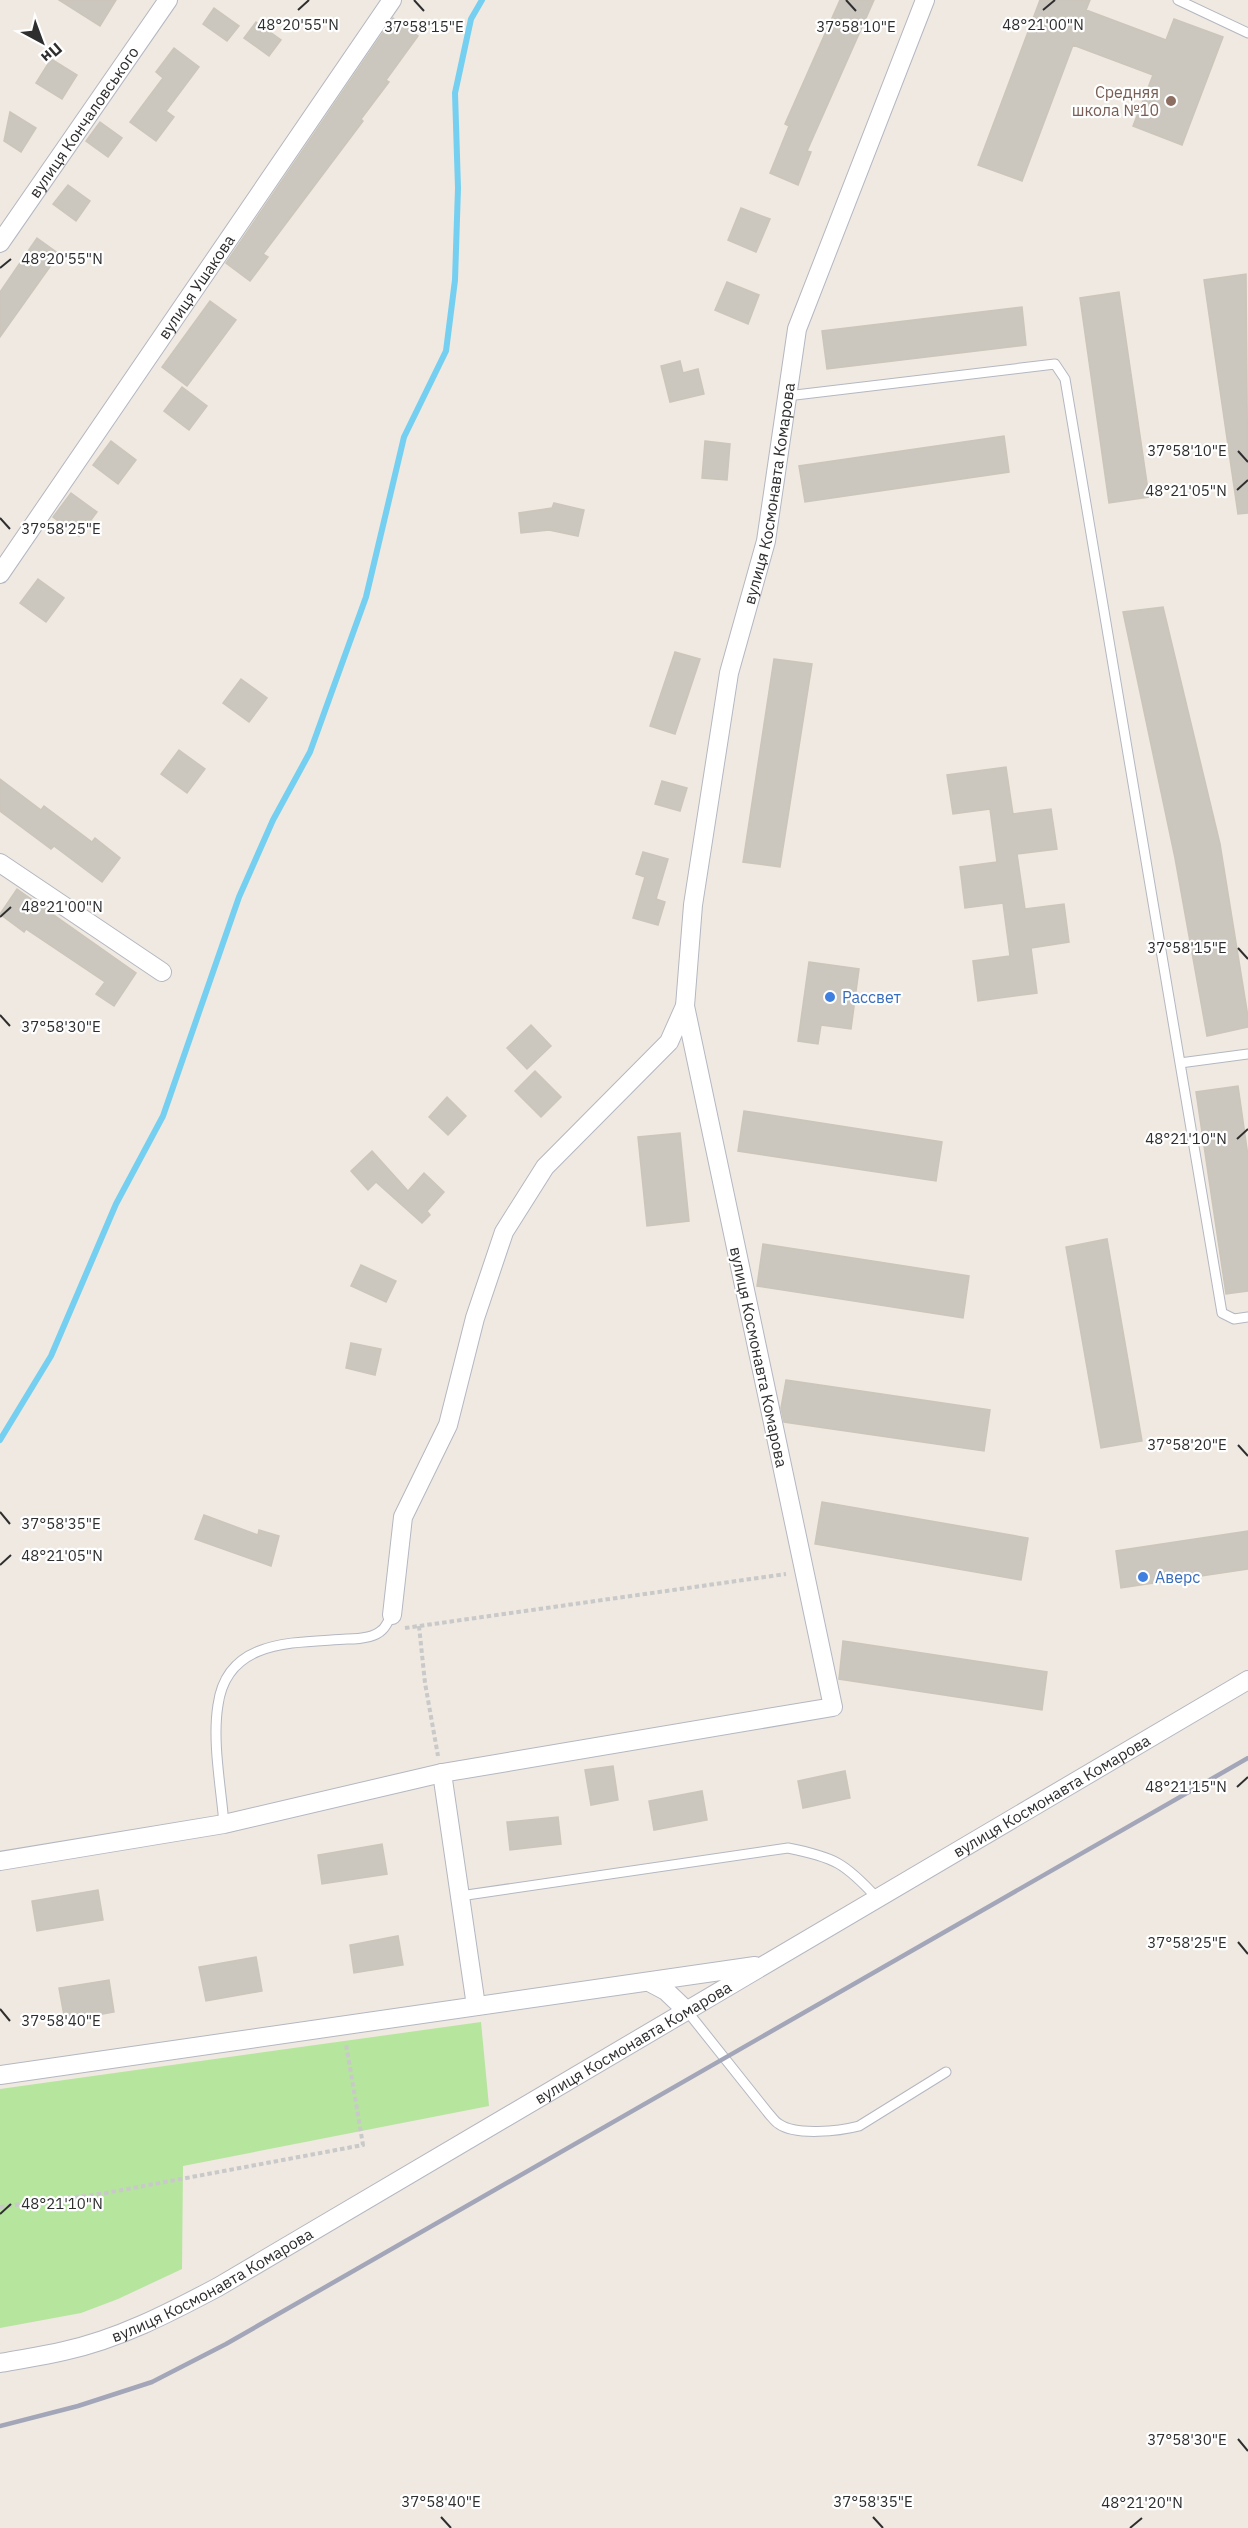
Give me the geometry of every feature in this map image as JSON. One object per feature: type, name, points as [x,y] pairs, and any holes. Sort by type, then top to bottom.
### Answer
[{"type":"street","name":"вулиця Кончаловського","points":[[0,243],[168,0]]},
{"type":"street","name":"вулиця Ушакова","points":[[0,574],[392,0]]},
{"type":"street","name":"вулиця Космонавта Комарова","points":[[442,1773],[833,1707],[685,1006],[693,905],[729,673],[766,541],[797,329],[925,0]]},
{"type":"street","points":[[0,863],[162,972]]},
{"type":"street","name":"вулиця Космонавта Комарова","points":[[392,1615],[403,1518],[448,1425],[475,1318],[504,1232],[544,1167],[669,1042],[685,1006]]},
{"type":"street","name":"вулиця Космонавта Комарова","points":[[0,2362],[65,2351],[103,2340],[175,2310],[218,2287],[1248,1680]]},
{"type":"street","points":[[0,1861],[224,1824],[442,1773],[476,2006]]},
{"type":"street","points":[[0,2075],[764,1965]]},
{"type":"street","points":[[649,1982],[666,1990],[687,2010]]},
{"type":"lane","points":[[1178,0],[1248,33]]},
{"type":"lane","points":[[787,396],[1055,364],[1065,379],[1222,1313],[1234,1319],[1248,1317]]},
{"type":"lane","points":[[1180,1063],[1248,1054]]},
{"type":"lane","points":[[224,1824],[217,1713],[225,1678],[236,1664],[250,1654],[268,1648],[288,1644],[363,1638],[381,1631],[392,1615]]},
{"type":"lane","points":[[460,1896],[788,1848],[816,1854],[837,1862],[853,1872],[877,1898]]},
{"type":"lane","points":[[687,2010],[769,2114],[780,2125],[796,2131],[845,2130],[859,2126],[946,2072]]},
{"type":"path","points":[[381,1631],[793,1573]]},
{"type":"path","points":[[419,1626],[425,1683],[442,1773]]},
{"type":"path","points":[[0,2207],[106,2193],[363,2145],[343,2025]]},
{"type":"green space","points":[[481,2022],[489,2106],[183,2166],[182,2269],[118,2299],[81,2313],[0,2328],[0,2089]]},
{"type":"building","points":[[59,0],[116,0],[100,26]]},
{"type":"building","points":[[840,0],[874,0],[807,151],[811,152],[798,185],[770,173],[789,126],[785,124]]},
{"type":"building","name":"Средняя школа №10","points":[[1040,0],[1090,0],[1086,10],[1166,40],[1174,19],[1223,37],[1182,145],[1133,126],[1153,75],[1073,45],[1022,181],[978,165]]},
{"type":"building","points":[[214,8],[239,26],[227,41],[203,24]]},
{"type":"building","points":[[393,18],[418,36],[386,80],[389,82],[361,119],[363,121],[263,254],[268,257],[250,281],[226,263]]},
{"type":"building","points":[[256,22],[281,40],[269,56],[244,38]]},
{"type":"building","points":[[174,48],[199,67],[166,111],[174,117],[156,141],[130,122],[163,78],[156,72]]},
{"type":"building","points":[[51,59],[77,75],[62,99],[36,83]]},
{"type":"building","points":[[10,112],[36,128],[21,152],[4,141]]},
{"type":"building","points":[[100,122],[122,138],[108,157],[86,141]]},
{"type":"building","points":[[68,185],[90,201],[76,221],[53,204]]},
{"type":"building","points":[[741,208],[770,219],[756,252],[728,240]]},
{"type":"building","points":[[37,238],[59,254],[0,337],[0,292]]},
{"type":"building","points":[[1246,274],[1248,513],[1238,514],[1204,280]]},
{"type":"building","points":[[727,282],[759,295],[748,324],[715,310]]},
{"type":"building","points":[[1119,292],[1149,497],[1109,503],[1080,298]]},
{"type":"building","points":[[210,301],[236,320],[187,386],[162,367]]},
{"type":"building","points":[[1022,307],[1026,345],[827,369],[822,331]]},
{"type":"building","points":[[680,361],[683,373],[698,369],[704,394],[670,402],[661,366]]},
{"type":"building","points":[[182,387],[207,406],[189,430],[164,411]]},
{"type":"building","points":[[1004,436],[1009,472],[805,502],[799,466]]},
{"type":"building","points":[[111,441],[136,460],[118,484],[93,465]]},
{"type":"building","points":[[705,441],[730,444],[727,480],[702,478]]},
{"type":"building","points":[[71,493],[97,512],[79,536],[53,517]]},
{"type":"building","points":[[554,503],[584,510],[578,536],[549,530],[521,533],[519,513],[552,508]]},
{"type":"building","points":[[38,579],[64,598],[46,622],[20,603]]},
{"type":"building","points":[[1163,607],[1220,844],[1248,1017],[1248,1027],[1207,1036],[1175,858],[1123,612]]},
{"type":"building","points":[[675,652],[700,659],[675,734],[650,726]]},
{"type":"building","points":[[774,659],[812,664],[780,867],[743,862]]},
{"type":"building","points":[[241,679],[267,698],[249,722],[223,703]]},
{"type":"building","points":[[179,750],[205,769],[187,793],[161,774]]},
{"type":"building","points":[[1006,767],[1013,814],[1051,809],[1057,849],[1017,854],[1025,909],[1064,904],[1069,942],[1031,948],[1037,993],[978,1001],[973,961],[1010,956],[1003,903],[965,908],[960,867],[997,862],[990,809],[953,814],[947,775]]},
{"type":"building","points":[[0,779],[41,810],[44,806],[92,842],[95,838],[120,858],[102,882],[54,846],[51,849],[0,811]]},
{"type":"building","points":[[662,781],[687,788],[680,811],[655,804]]},
{"type":"building","points":[[643,852],[668,859],[656,899],[665,902],[658,925],[633,918],[645,877],[636,874]]},
{"type":"building","points":[[17,889],[136,973],[114,1006],[96,994],[105,982],[26,929],[24,932],[0,914]]},
{"type":"building","name":"Рассвет","points":[[809,962],[859,969],[851,1029],[821,1025],[818,1044],[798,1041]]},
{"type":"building","points":[[531,1025],[551,1046],[527,1069],[507,1048]]},
{"type":"building","points":[[535,1071],[561,1097],[541,1117],[515,1091]]},
{"type":"building","points":[[1238,1086],[1248,1156],[1248,1291],[1226,1294],[1196,1092]]},
{"type":"building","points":[[447,1097],[466,1116],[448,1135],[429,1117]]},
{"type":"building","points":[[744,1111],[942,1142],[936,1181],[738,1151]]},
{"type":"building","points":[[680,1133],[689,1221],[647,1226],[638,1137]]},
{"type":"building","points":[[372,1151],[408,1191],[424,1173],[444,1192],[427,1211],[430,1215],[422,1223],[376,1182],[368,1190],[351,1171]]},
{"type":"building","points":[[1107,1239],[1142,1441],[1101,1448],[1066,1247]]},
{"type":"building","points":[[763,1244],[969,1276],[963,1318],[757,1286]]},
{"type":"building","points":[[361,1265],[396,1281],[386,1302],[351,1286]]},
{"type":"building","points":[[351,1343],[381,1349],[375,1375],[346,1368]]},
{"type":"building","points":[[786,1380],[990,1410],[984,1451],[784,1422],[781,1408]]},
{"type":"building","points":[[822,1502],[1028,1538],[1021,1580],[815,1544]]},
{"type":"building","points":[[204,1515],[258,1535],[259,1530],[279,1536],[271,1566],[195,1539]]},
{"type":"building","points":[[1248,1531],[1248,1569],[1121,1588],[1116,1551]]},
{"type":"building","points":[[843,1641],[1047,1672],[1042,1710],[839,1679]]},
{"type":"building","points":[[613,1766],[618,1800],[591,1805],[585,1770]]},
{"type":"building","points":[[845,1771],[850,1798],[803,1808],[798,1781]]},
{"type":"building","points":[[702,1791],[707,1820],[654,1830],[649,1801]]},
{"type":"building","points":[[558,1817],[561,1844],[510,1850],[507,1822]]},
{"type":"building","points":[[382,1844],[387,1874],[322,1884],[318,1855]]},
{"type":"building","points":[[98,1890],[103,1920],[37,1931],[32,1901]]},
{"type":"building","points":[[398,1936],[403,1965],[354,1973],[350,1945]]},
{"type":"building","points":[[256,1957],[262,1991],[206,2001],[199,1967]]},
{"type":"building","points":[[109,1980],[114,2012],[65,2021],[59,1988]]},
{"type":"waterway","points":[[0,1440],[51,1356],[116,1204],[163,1116],[239,897],[273,820],[310,752],[366,597],[404,437],[446,351],[455,280],[458,188],[455,93],[471,19],[482,0]]},
{"type":"railway","points":[[0,2426],[78,2406],[152,2382],[226,2344],[1248,1758]]},
{"type":"place","name":"Средняя школа №10","points":[[1171,101]]},
{"type":"place","name":"Рассвет","points":[[830,997]]},
{"type":"place","name":"Аверс","points":[[1143,1577]]}]
